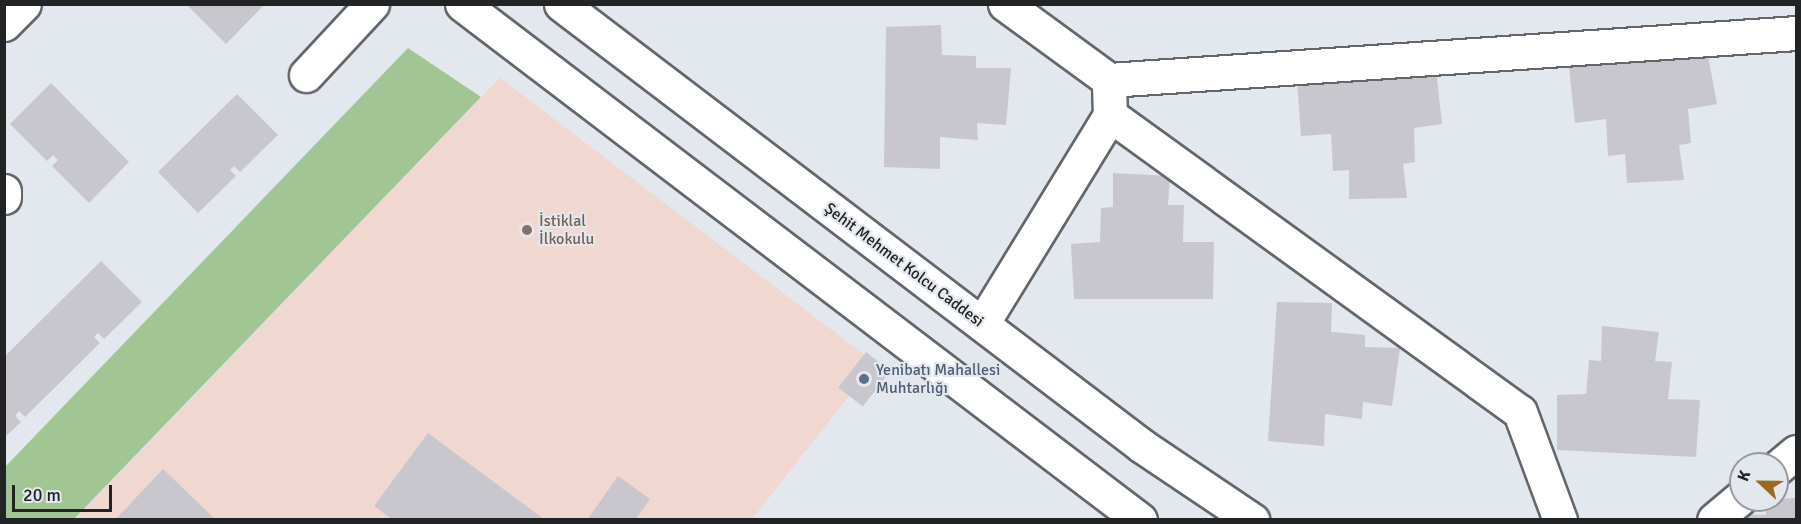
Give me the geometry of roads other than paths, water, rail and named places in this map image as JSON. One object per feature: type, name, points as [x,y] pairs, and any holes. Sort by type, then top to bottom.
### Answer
[{"type":"street","points":[[4,24],[24,4]]},
{"type":"street","points":[[462,4],[1140,519]]},
{"type":"street","name":"Şehit Mehmet Kolcu Caddesi","points":[[561,4],[1142,446],[1252,519]]},
{"type":"street","points":[[1005,4],[1109,80],[1797,33]]},
{"type":"street","points":[[306,75],[359,9]]},
{"type":"street","points":[[982,324],[1110,116],[1109,80]]},
{"type":"street","points":[[1110,116],[1520,412],[1560,519]]},
{"type":"street","points":[[4,191],[4,197]]},
{"type":"street","points":[[1714,519],[1729,507]]},
{"type":"place","name":"İstiklal İlkokulu","points":[[527,230]]},
{"type":"place","name":"Yenibatı Mahallesi Muhtarlığı","points":[[864,379]]}]
